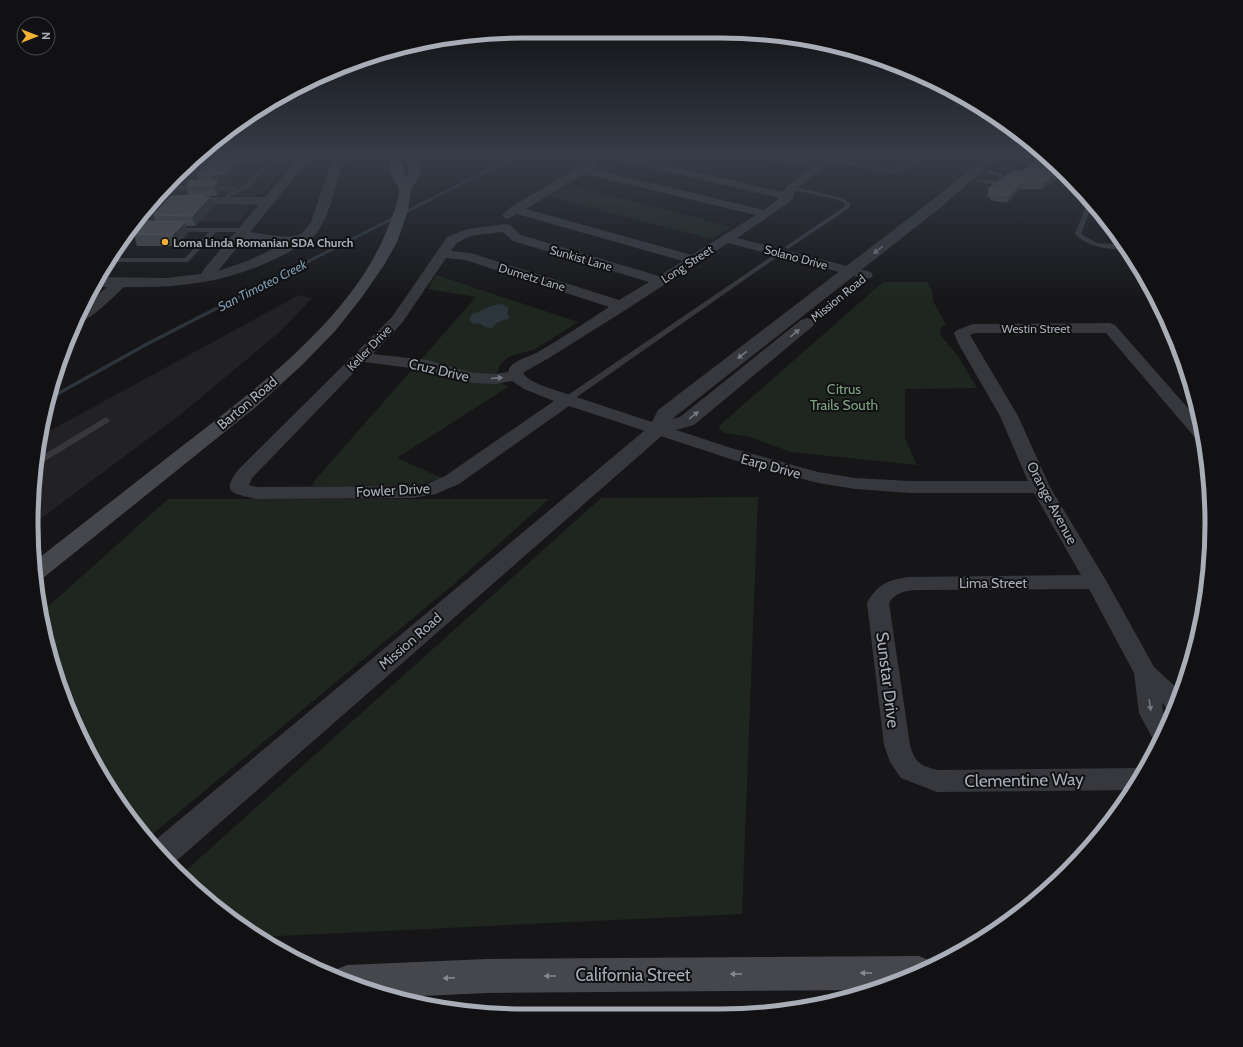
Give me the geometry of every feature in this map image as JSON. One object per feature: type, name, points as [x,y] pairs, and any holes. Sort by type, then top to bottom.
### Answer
[{"type":"main road","name":"Barton Road","points":[[40,569],[250,402],[296,361],[330,327],[357,294],[377,265],[390,242],[402,204]]},
{"type":"main road","name":"California Street","points":[[365,982],[488,976],[902,973]]},
{"type":"street","points":[[208,278],[210,272],[268,204]]},
{"type":"street","points":[[102,282],[187,281],[208,278],[258,262],[281,251],[310,233],[318,222],[324,204]]},
{"type":"street","points":[[506,228],[505,219],[515,210],[525,204]]},
{"type":"street","points":[[724,204],[766,214]]},
{"type":"street","name":"Long Street","points":[[516,376],[516,370],[519,367],[542,355],[622,306],[780,204]]},
{"type":"street","name":"Mission Road","points":[[658,429],[687,421],[819,314],[862,270],[937,204]]},
{"type":"street","name":"Mission Road","points":[[164,851],[658,429],[665,414],[862,270],[949,204]]},
{"type":"street","points":[[515,210],[694,260]]},
{"type":"street","name":"Keller Drive","points":[[240,488],[239,482],[245,474],[397,320],[452,240],[460,235],[476,231],[506,228]]},
{"type":"street","name":"Sunkist Lane","points":[[506,228],[518,238],[528,242],[661,281]]},
{"type":"street","points":[[244,232],[264,239],[302,239]]},
{"type":"street","name":"Solano Drive","points":[[730,236],[862,270]]},
{"type":"street","name":"Dumetz Lane","points":[[442,254],[466,256],[622,306]]},
{"type":"street","points":[[87,311],[104,298],[121,282]]},
{"type":"street","name":"Westin Street","points":[[962,333],[973,329],[1110,328],[1196,427]]},
{"type":"street","name":"Orange Avenue","points":[[962,333],[966,343],[1009,416],[1040,487],[1096,582],[1146,672],[1172,698]]},
{"type":"street","name":"Cruz Drive","points":[[362,357],[427,365],[472,378],[494,379],[516,376]]},
{"type":"street","name":"Earp Drive","points":[[516,376],[518,380],[525,384],[783,471],[851,484],[921,487],[1040,487]]},
{"type":"street","name":"Fowler Drive","points":[[240,488],[256,493],[412,492],[429,490],[452,480],[568,399]]},
{"type":"street","name":"Lima Street","points":[[890,588],[903,584],[915,583],[1096,582]]},
{"type":"street","name":"Sunstar Drive","points":[[890,588],[882,595],[878,604],[897,745],[900,760],[910,773]]},
{"type":"street","name":"Orange Avenue","points":[[1146,672],[1151,713],[1160,728]]},
{"type":"street","name":"Clementine Way","points":[[910,773],[937,781],[1132,779]]},
{"type":"lane","points":[[568,399],[784,250],[848,204]]},
{"type":"lane","points":[[1089,208],[1078,234],[1084,241],[1099,246],[1118,247]]},
{"type":"lane","points":[[137,229],[162,230]]},
{"type":"lane","points":[[170,230],[244,232]]},
{"type":"lane","points":[[116,260],[187,260],[214,230]]},
{"type":"lane","points":[[42,460],[106,420]]},
{"type":"shaded area","points":[[157,204],[247,204],[251,206],[238,222],[144,221]]},
{"type":"shaded area","points":[[299,295],[312,298],[282,330],[180,415],[38,521],[42,460],[46,433]]},
{"type":"shaded area","points":[[502,304],[509,308],[507,313],[510,318],[498,322],[492,328],[485,327],[482,324],[474,324],[469,320],[472,314],[494,305]]},
{"type":"green space","points":[[576,204],[642,204],[732,227],[712,239]]},
{"type":"green space","points":[[436,275],[578,322],[535,349],[508,357],[500,365],[497,374],[501,382],[508,387],[397,458],[442,478],[416,486],[312,486],[315,480],[476,297],[428,289]]},
{"type":"green space","name":"Citrus Trails South","points":[[883,282],[927,282],[932,291],[933,301],[946,324],[941,328],[940,332],[942,337],[958,356],[977,388],[905,389],[905,438],[917,465],[791,452],[750,437],[724,433],[719,429],[720,425]]},
{"type":"green space","points":[[758,497],[742,914],[269,936],[228,909],[203,889],[185,872],[601,498]]},
{"type":"green space","points":[[168,499],[549,499],[454,584],[151,835],[120,793],[88,738],[64,680],[46,609]]},
{"type":"building","points":[[164,204],[204,204],[192,216],[153,215]]},
{"type":"building","points":[[146,221],[185,222],[172,235],[134,234]]},
{"type":"waterway","name":"San Timoteo Creek","points":[[307,262],[422,204]]},
{"type":"waterway","name":"San Timoteo Creek","points":[[56,395],[147,344],[309,261]]},
{"type":"place","name":"Loma Linda Romanian SDA Church","points":[[165,242]]}]
